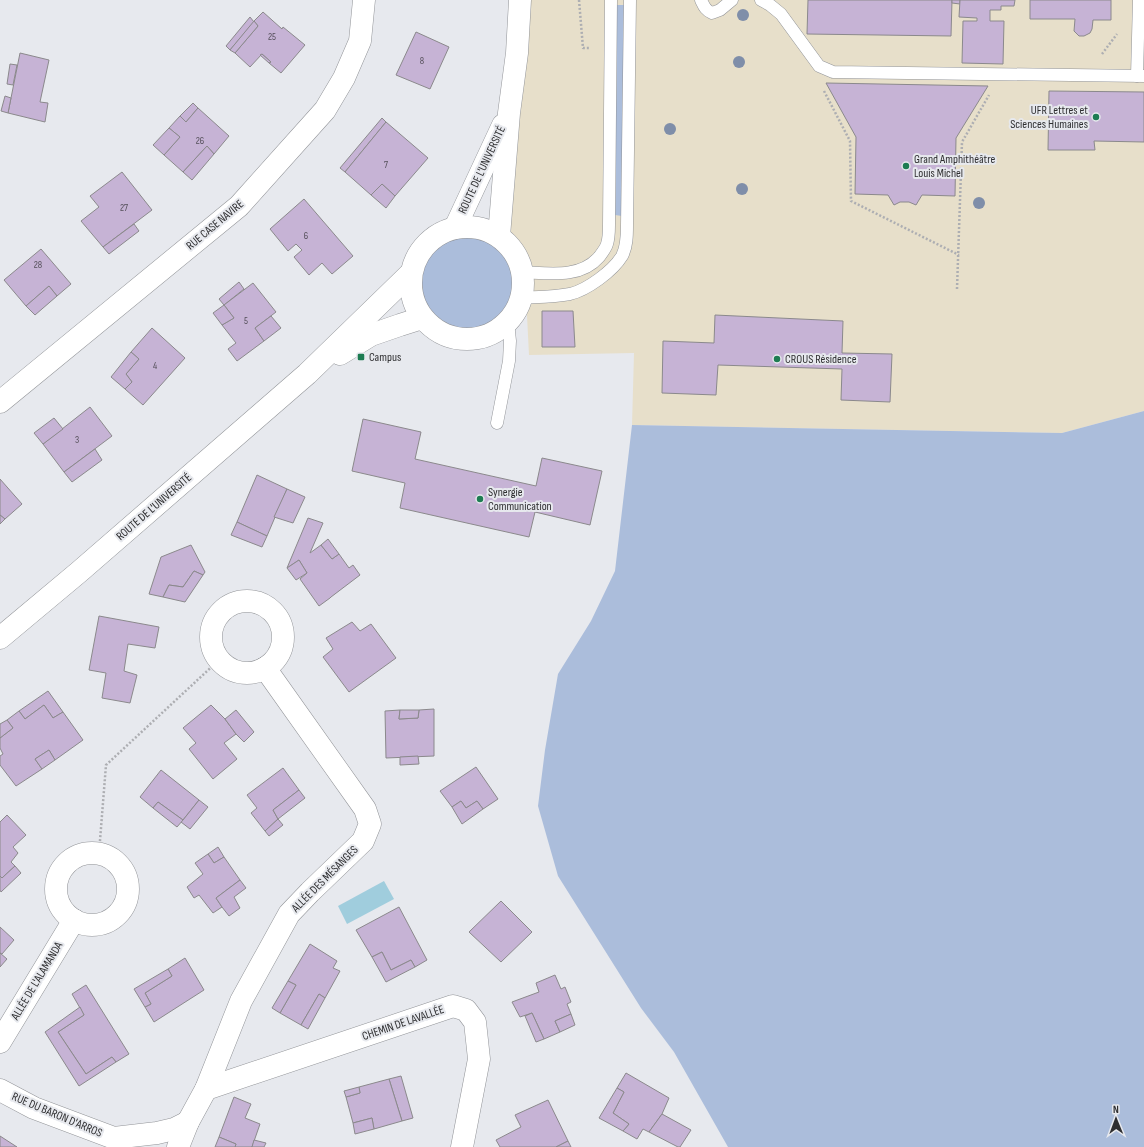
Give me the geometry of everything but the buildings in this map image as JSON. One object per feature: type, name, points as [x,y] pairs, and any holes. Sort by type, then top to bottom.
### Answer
[{"type":"street","name":"RUE CASE NAVIRE","points":[[0,402],[233,211],[249,194],[325,110],[333,97],[344,78],[360,41],[364,0]]},
{"type":"street","name":"ROUTE DE L'UNIVERSITÉ","points":[[499,236],[509,113],[517,53],[520,0]]},
{"type":"street","name":"ROUTE DE L'UNIVERSITÉ","points":[[455,228],[509,113]]},
{"type":"street","name":"ROUTE DE L'UNIVERSITÉ","points":[[470,226],[485,229],[499,236],[510,246],[518,258],[522,272],[523,291],[517,308],[508,322],[495,332],[480,338],[464,339],[449,336],[434,329],[422,318],[414,305],[410,290],[410,274],[414,261],[421,249],[431,239],[442,232],[455,228],[470,226]]},
{"type":"street","name":"ROUTE DE L'UNIVERSITÉ","points":[[0,638],[79,572],[307,374],[410,274]]},
{"type":"street","name":"ROUTE DE L'UNIVERSITÉ","points":[[307,374],[371,335],[422,318]]},
{"type":"street","points":[[242,600],[253,601],[265,605],[274,612],[281,622],[284,634],[282,646],[277,657],[269,666],[258,671],[246,673],[234,671],[219,660],[211,645],[210,633],[214,621],[220,612],[230,604],[242,600]]},
{"type":"street","name":"ALLÉE DES MÉSANGES","points":[[178,1147],[188,1122],[206,1089],[242,1001],[289,914],[363,841],[370,824],[365,809],[265,668]]},
{"type":"street","points":[[87,853],[99,853],[110,857],[120,864],[126,875],[129,886],[128,898],[122,909],[114,918],[103,924],[92,925],[80,923],[69,917],[61,908],[57,897],[56,885],[59,874],[66,864],[75,856],[87,853]]},
{"type":"street","name":"ALLÉE DE L'ALAMANDA","points":[[0,1042],[74,920]]},
{"type":"street","name":"CHEMIN DE LAVALLÉE","points":[[206,1089],[453,1006],[466,1010],[475,1022],[479,1059],[462,1147]]},
{"type":"street","name":"RUE DU BARON D'ARROS","points":[[0,1090],[34,1108],[118,1142],[174,1129],[188,1122]]},
{"type":"lane","points":[[522,272],[557,274],[580,270],[596,260],[607,246],[609,225],[611,0]]},
{"type":"lane","points":[[521,298],[554,296],[580,291],[603,276],[622,256],[626,242],[628,225],[630,0]]},
{"type":"lane","points":[[701,0],[705,8],[712,13],[720,10],[732,0]]},
{"type":"lane","points":[[761,0],[781,14],[819,66],[833,72],[1140,76],[1139,3]]},
{"type":"lane","points":[[497,422],[510,361],[508,322]]},
{"type":"path","points":[[579,0],[583,48],[593,48]]},
{"type":"path","points":[[1087,75],[1139,3]]},
{"type":"path","points":[[819,66],[819,80],[850,140],[851,201],[959,255]]},
{"type":"path","points":[[957,289],[962,142],[980,110]]},
{"type":"path","points":[[99,853],[106,765],[219,660]]},
{"type":"shaded area","points":[[520,0],[1144,0],[1144,411],[1062,433],[632,425],[634,353],[529,355],[526,296],[522,272],[518,258],[510,246],[499,236]]},
{"type":"shaded area","points":[[617,5],[624,5],[622,216],[615,215]]},
{"type":"shaded area","points":[[467,237],[485,241],[499,251],[509,265],[513,283],[509,301],[499,315],[485,325],[467,329],[449,325],[435,315],[425,301],[421,283],[425,265],[435,251],[449,241]]},
{"type":"shaded area","points":[[1144,411],[1144,1147],[728,1147],[674,1052],[641,1008],[558,876],[538,806],[545,750],[558,674],[591,621],[615,571],[632,425],[1062,433]]},
{"type":"shaded area","points":[[384,881],[394,899],[347,924],[338,906]]},
{"type":"place","name":"UFR Lettres et Sciences Humaines","points":[[1096,117]]},
{"type":"place","name":"Grand Amphithéâtre Louis Michel","points":[[906,166]]},
{"type":"place","name":"Campus","points":[[361,357]]},
{"type":"place","name":"CROUS Résidence","points":[[777,359]]},
{"type":"place","name":"Synergie Communication","points":[[480,499]]}]
